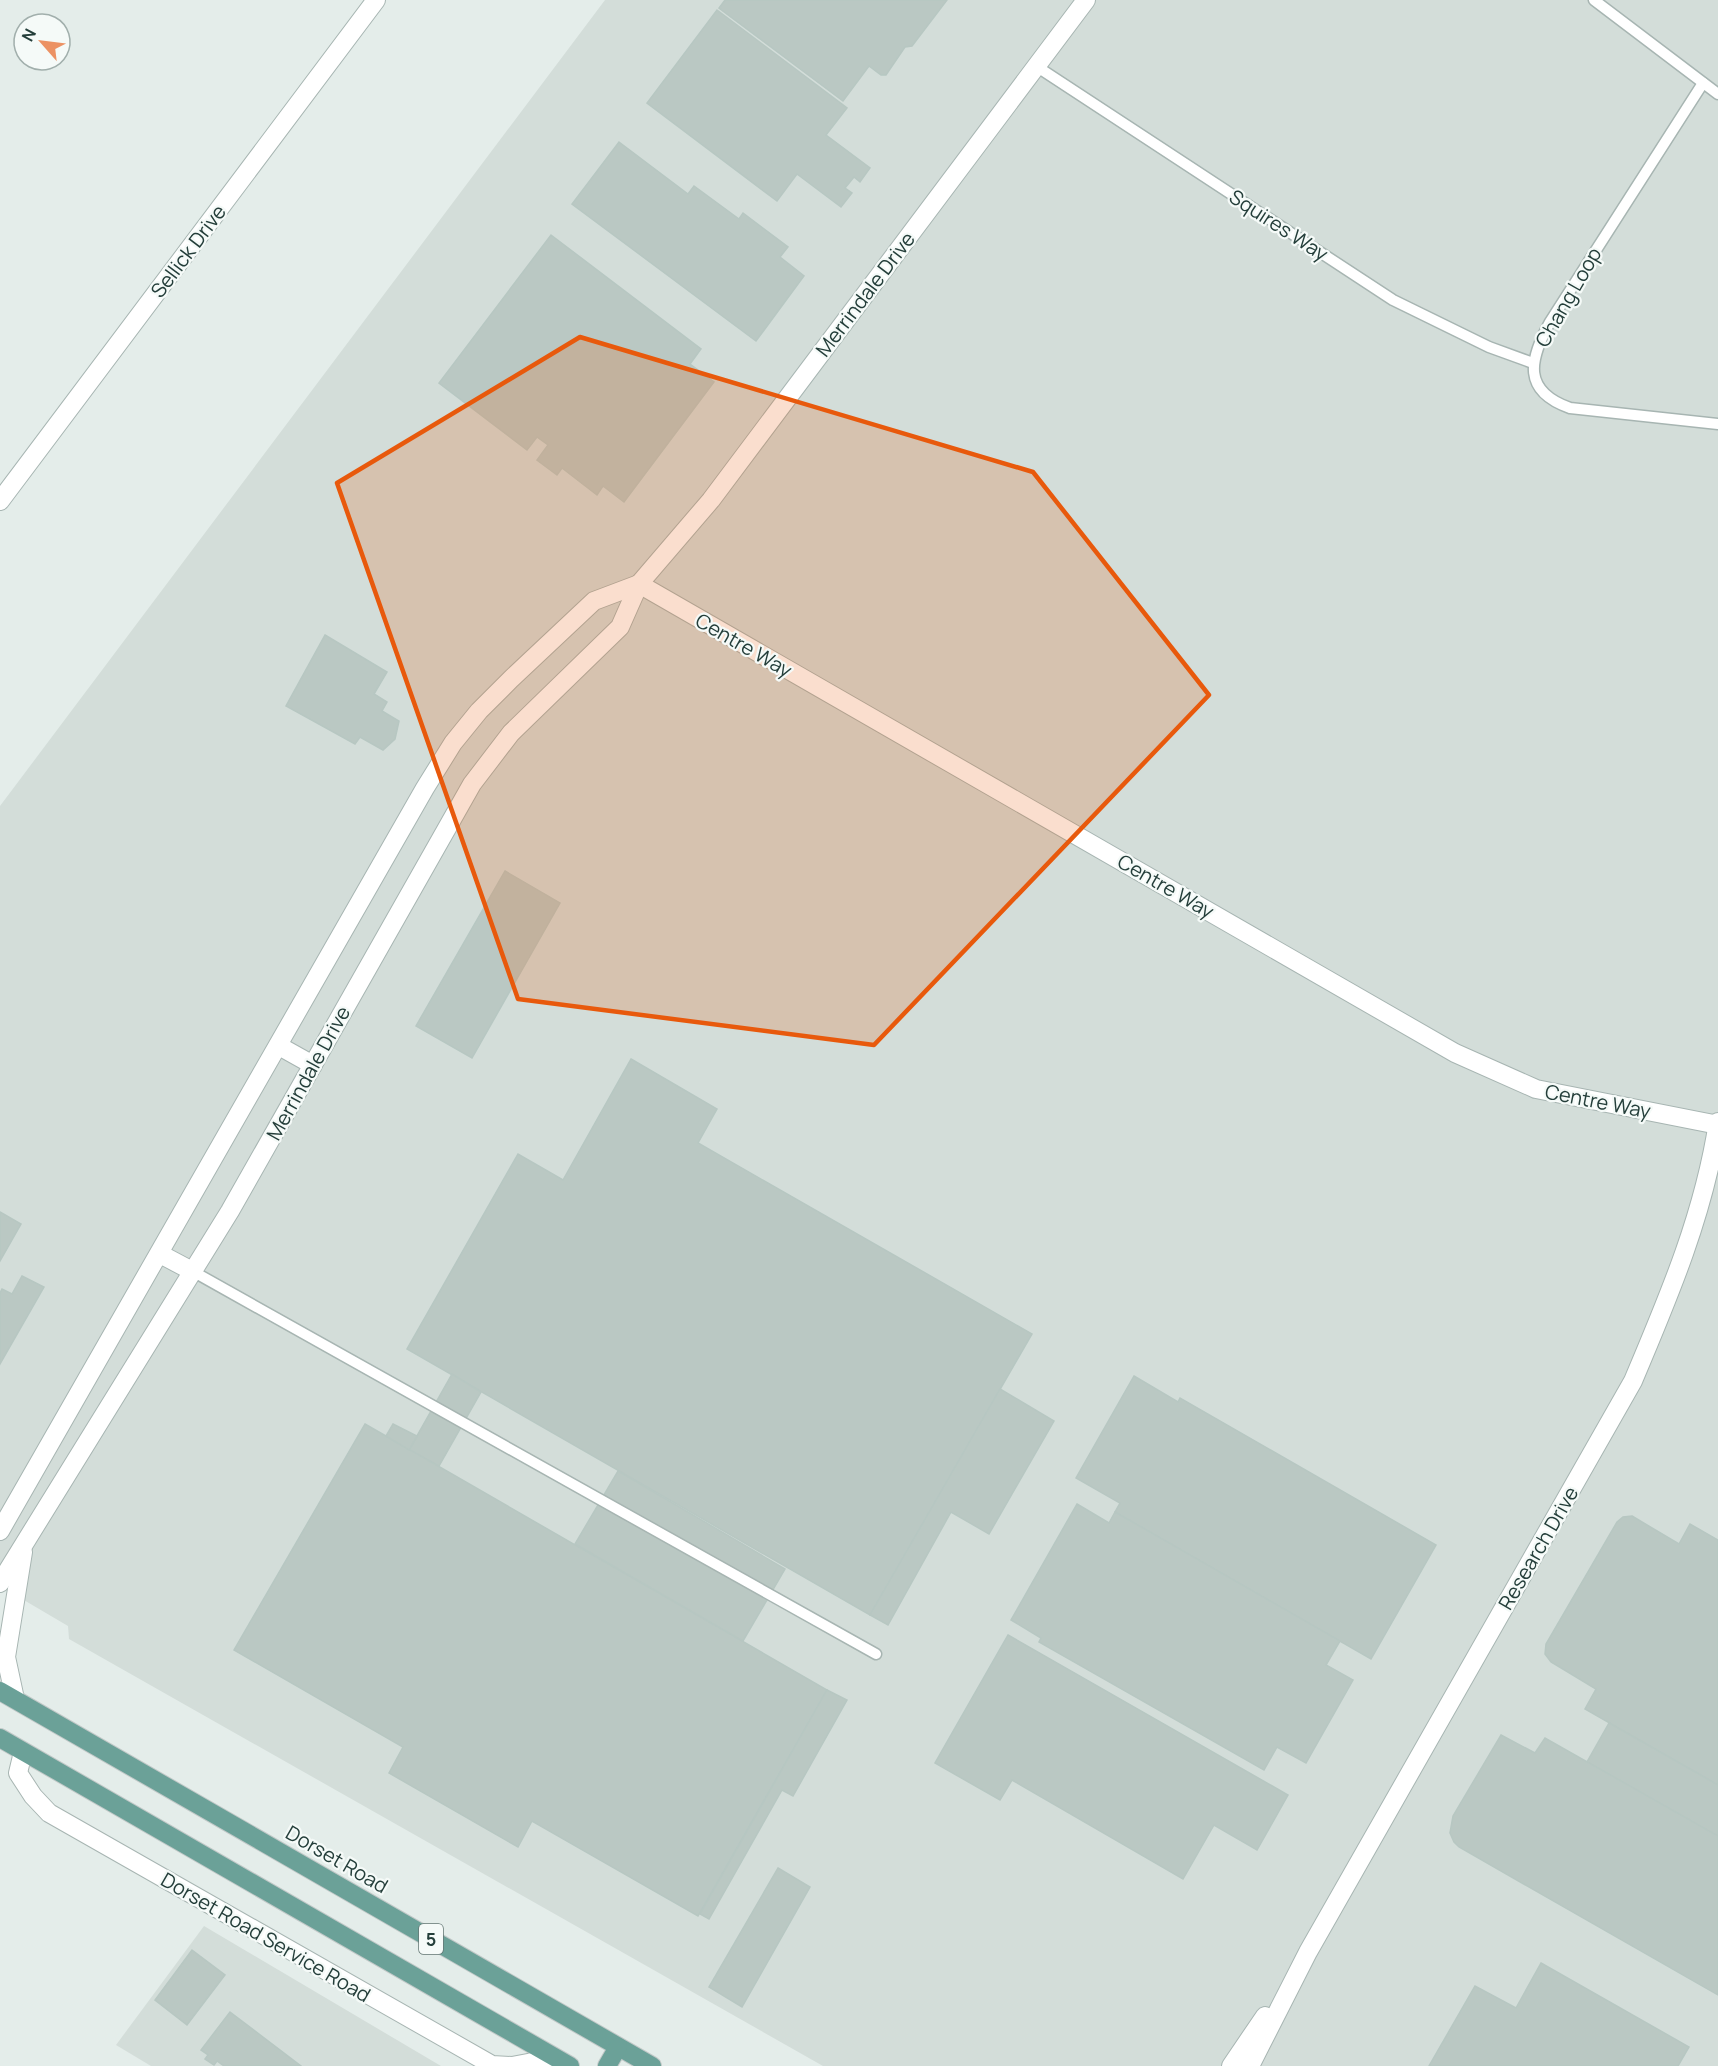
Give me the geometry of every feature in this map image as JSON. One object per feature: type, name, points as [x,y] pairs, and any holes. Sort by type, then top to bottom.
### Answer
[{"type":"main road","name":"Dorset Road","points":[[8,1695],[652,2066]]},
{"type":"main road","name":"5","points":[[0,1738],[562,2062]]},
{"type":"main road","points":[[607,2066],[618,2047]]},
{"type":"street","name":"Sellick Drive","points":[[0,501],[376,0]]},
{"type":"street","name":"Merrindale Drive","points":[[0,1583],[194,1272],[472,784],[511,734],[620,627],[639,584],[711,500],[1086,0]]},
{"type":"street","name":"Merrindale Drive","points":[[0,1531],[453,743],[479,711],[594,601],[639,584]]},
{"type":"street","name":"Centre Way","points":[[639,584],[1455,1053],[1536,1089],[1718,1123]]},
{"type":"street","points":[[279,1046],[313,1065]]},
{"type":"street","name":"Research Drive","points":[[1250,2066],[1308,1952],[1633,1381],[1672,1288],[1706,1190],[1718,1123]]},
{"type":"street","points":[[160,1254],[194,1272]]},
{"type":"street","points":[[8,1695],[6,1656],[25,1542]]},
{"type":"street","name":"Dorset Road Service Road","points":[[23,1752],[18,1773],[33,1796],[49,1813],[59,1819],[492,2065],[512,2066],[562,2062]]},
{"type":"street","name":"Research Drive","points":[[1231,2066],[1308,1952]]},
{"type":"lane","points":[[1594,0],[1718,94]]},
{"type":"lane","name":"Squires Way","points":[[1036,66],[1393,300],[1489,347],[1533,363]]},
{"type":"lane","name":"Chang Loop","points":[[1703,83],[1550,322],[1537,345],[1533,363],[1536,381],[1542,393],[1555,403],[1570,408],[1718,424]]},
{"type":"lane","points":[[194,1272],[876,1654]]},
{"type":"highlighted area","points":[[580,337],[1033,472],[1209,695],[874,1045],[518,999],[337,483]]},
{"type":"shaded area","points":[[605,0],[1718,0],[1718,2066],[823,2066],[69,1639],[68,1626],[0,1586],[0,806]]},
{"type":"shaded area","points":[[204,1926],[441,2066],[151,2066],[116,2045]]},
{"type":"building","points":[[725,0],[947,0],[912,46],[905,47],[886,75],[881,75],[869,66],[843,101],[719,8]]},
{"type":"building","points":[[717,10],[847,108],[826,135],[870,168],[860,182],[854,177],[845,188],[852,193],[841,207],[797,174],[777,201],[647,103]]},
{"type":"building","points":[[619,142],[688,194],[694,186],[739,219],[743,213],[788,247],[780,257],[804,276],[756,341],[572,204]]},
{"type":"building","points":[[551,235],[701,349],[690,364],[714,382],[624,502],[603,486],[597,495],[562,468],[557,475],[537,460],[548,445],[537,437],[527,450],[439,383]]},
{"type":"building","points":[[325,635],[387,672],[374,694],[387,702],[382,711],[399,721],[395,739],[383,750],[360,737],[355,744],[286,706]]},
{"type":"building","points":[[505,871],[560,903],[472,1058],[416,1026]]},
{"type":"building","points":[[631,1059],[717,1109],[698,1143],[1032,1334],[870,1615],[407,1349],[518,1154],[563,1180]]},
{"type":"building","points":[[0,1212],[21,1224],[0,1261]]},
{"type":"building","points":[[22,1276],[44,1287],[0,1364],[0,1293],[2,1289],[12,1294]]},
{"type":"building","points":[[452,1374],[481,1392],[439,1466],[409,1450]]},
{"type":"building","points":[[1134,1376],[1178,1402],[1180,1398],[1436,1545],[1371,1659],[1115,1512],[1120,1503],[1076,1478]]},
{"type":"building","points":[[1000,1389],[1054,1421],[989,1534],[951,1512],[888,1625],[870,1615]]},
{"type":"building","points":[[365,1424],[827,1690],[698,1916],[532,1821],[518,1847],[389,1773],[403,1747],[234,1650]]},
{"type":"building","points":[[393,1424],[417,1436],[409,1450],[386,1436]]},
{"type":"building","points":[[618,1471],[785,1569],[743,1641],[575,1544]]},
{"type":"building","points":[[1077,1504],[1109,1523],[1115,1512],[1340,1641],[1326,1665],[1353,1680],[1306,1763],[1277,1747],[1264,1770],[1039,1642],[1041,1638],[1011,1620]]},
{"type":"building","points":[[1632,1516],[1679,1544],[1690,1524],[1718,1540],[1718,1785],[1585,1709],[1596,1689],[1551,1662],[1545,1654],[1546,1644],[1617,1522],[1623,1517]]},
{"type":"building","points":[[1008,1635],[1288,1795],[1257,1850],[1214,1825],[1183,1879],[1012,1780],[1000,1800],[935,1763]]},
{"type":"building","points":[[827,1690],[847,1700],[793,1796],[782,1790],[709,1919],[700,1914]]},
{"type":"building","points":[[1609,1723],[1718,1785],[1718,1836],[1587,1762]]},
{"type":"building","points":[[1501,1735],[1535,1753],[1545,1738],[1718,1836],[1718,1995],[1459,1847],[1454,1842],[1450,1833],[1453,1816]]},
{"type":"building","points":[[778,1868],[810,1887],[742,2007],[709,1987]]},
{"type":"building","points":[[192,1950],[225,1975],[187,2025],[155,2000]]},
{"type":"building","points":[[1541,1963],[1689,2047],[1678,2066],[1429,2066],[1475,1986],[1516,2008]]},
{"type":"building","points":[[230,2012],[301,2066],[224,2066],[217,2061],[214,2065],[205,2059],[208,2055],[201,2050]]}]
